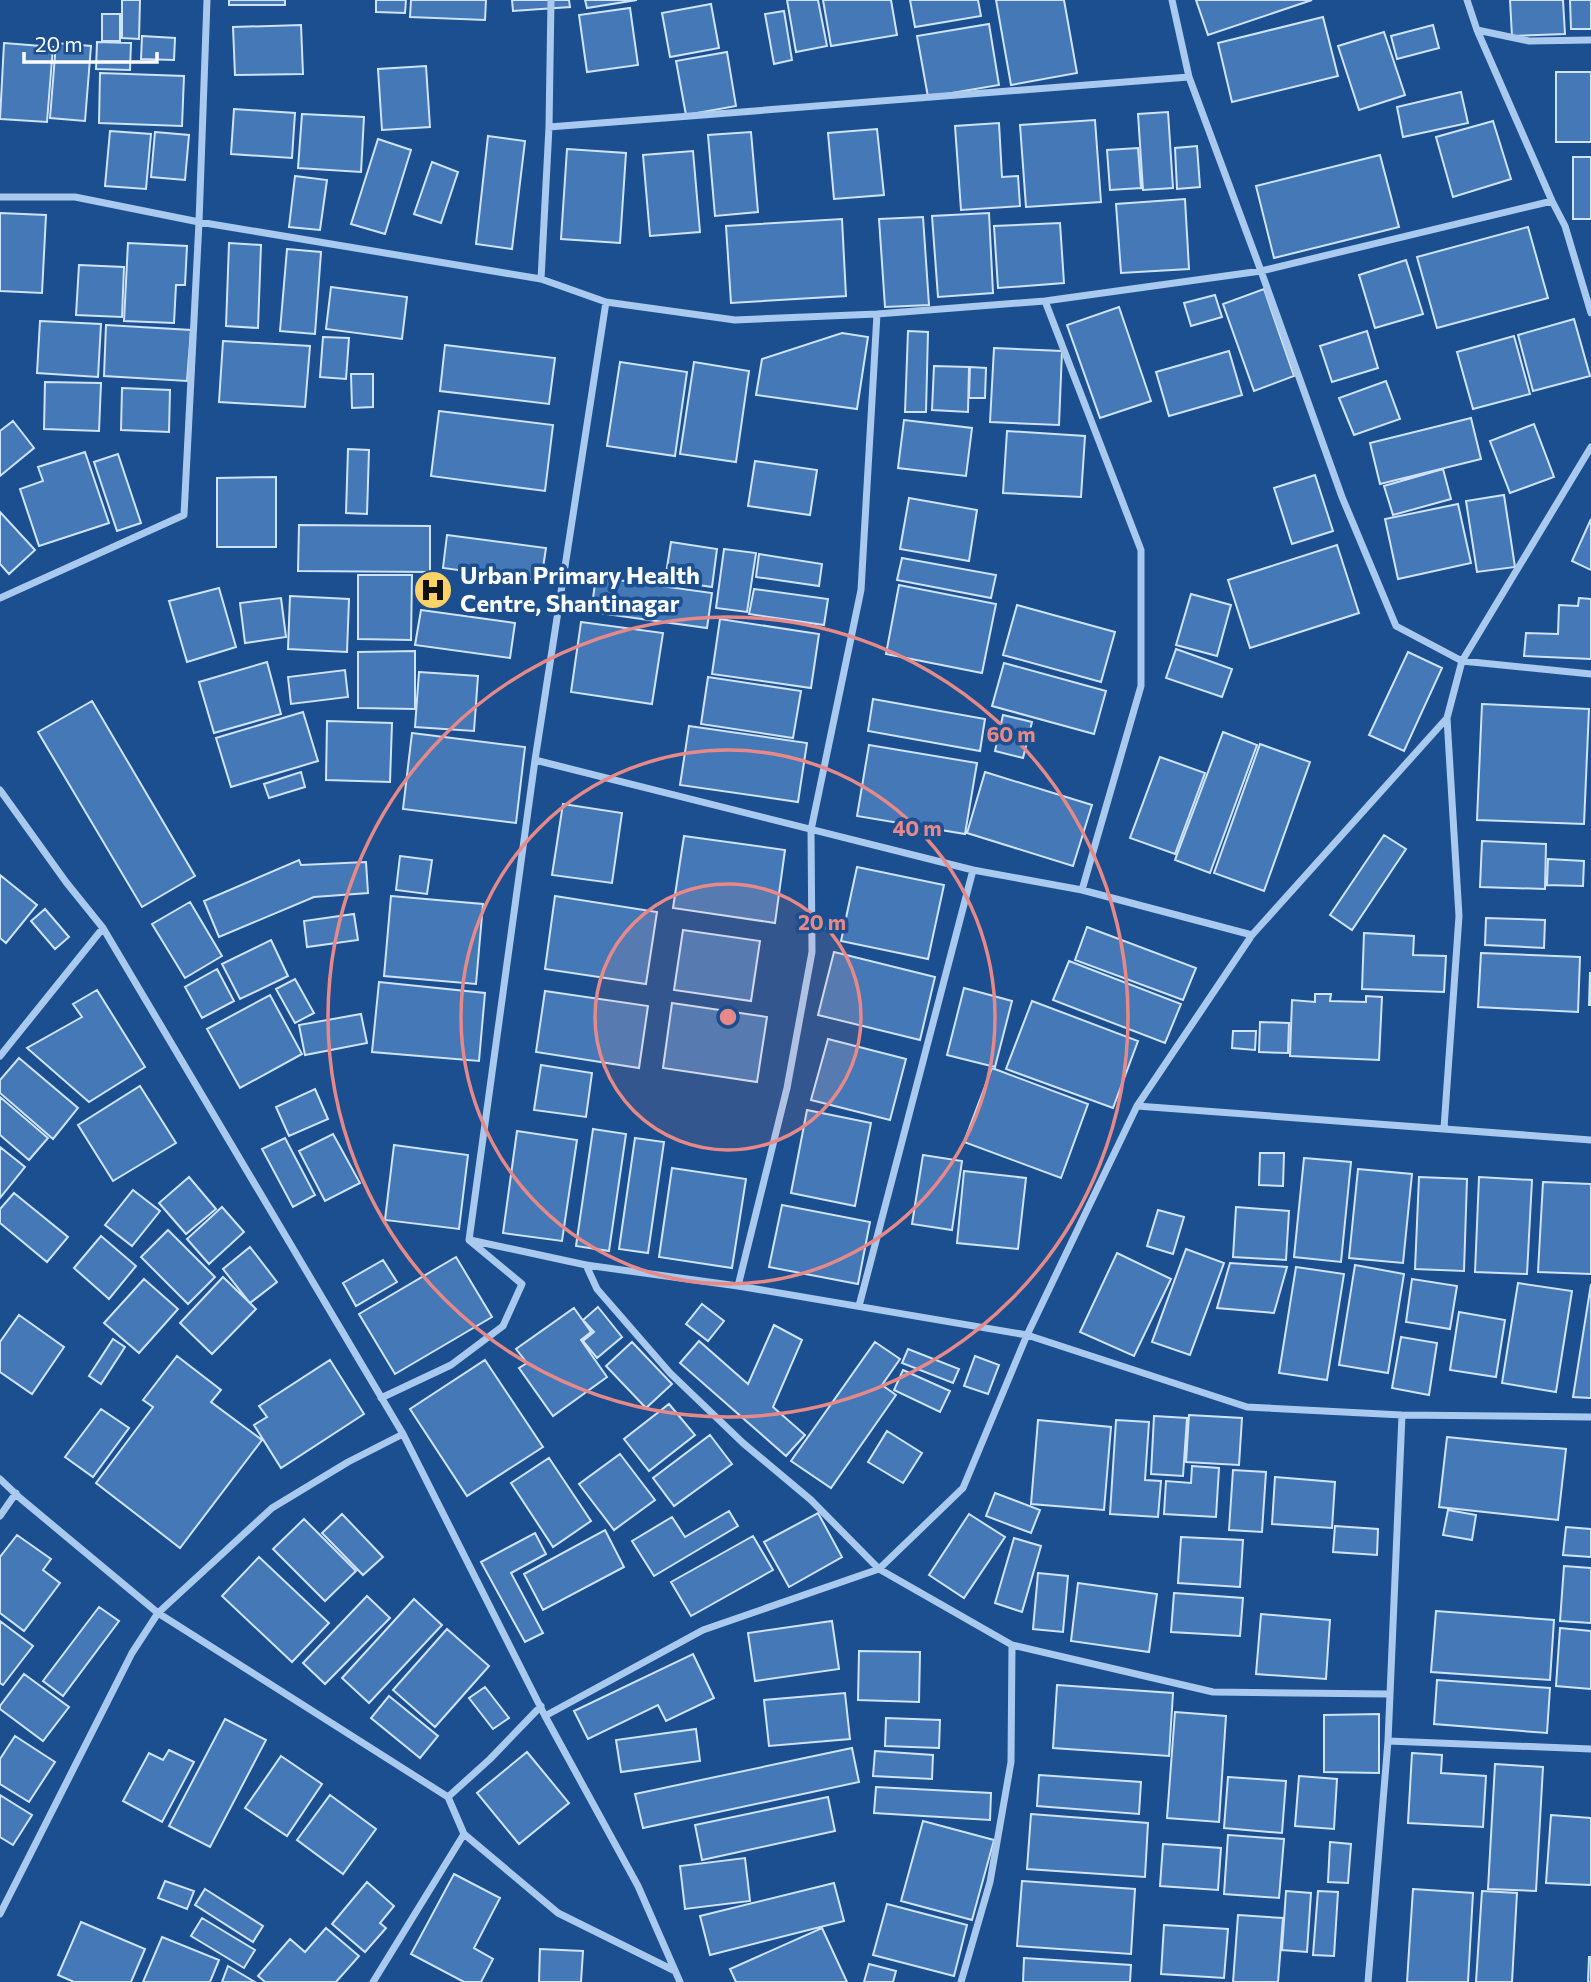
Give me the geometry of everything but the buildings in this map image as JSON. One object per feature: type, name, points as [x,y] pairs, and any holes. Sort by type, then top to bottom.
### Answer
[{"type":"street","points":[[0,598],[184,515],[207,0]]},
{"type":"street","points":[[541,279],[549,127],[551,0]]},
{"type":"street","points":[[1172,0],[1189,78],[1342,497],[1396,626],[1462,661],[1591,674]]},
{"type":"street","points":[[1467,0],[1477,30],[1565,226],[1591,313]]},
{"type":"street","points":[[1477,30],[1529,41],[1591,40]]},
{"type":"street","points":[[549,127],[1189,78]]},
{"type":"street","points":[[0,197],[75,197],[199,222],[541,279],[606,302],[735,320],[877,314],[1045,300],[1261,271],[1552,201]]},
{"type":"street","points":[[1045,300],[1141,550],[1141,686],[1082,890]]},
{"type":"street","points":[[469,1240],[535,760],[606,302]]},
{"type":"street","points":[[738,1286],[787,1088],[812,953],[811,830],[861,590],[877,314]]},
{"type":"street","points":[[1444,1128],[1459,916],[1447,718],[1462,661],[1591,447]]},
{"type":"street","points":[[545,1716],[703,1630],[879,1569],[963,1488],[1027,1335],[1137,1106],[1251,934],[1447,718]]},
{"type":"street","points":[[535,760],[973,870],[1082,890],[1251,934]]},
{"type":"street","points":[[0,790],[66,882],[103,928],[402,1434],[545,1716],[638,1886],[680,1982]]},
{"type":"street","points":[[859,1306],[973,870]]},
{"type":"street","points":[[0,1056],[103,928]]},
{"type":"street","points":[[1137,1106],[1591,1140]]},
{"type":"street","points":[[469,1240],[586,1265],[738,1286],[1027,1335],[1247,1407],[1402,1415],[1591,1417]]},
{"type":"street","points":[[381,1398],[451,1365],[503,1326],[522,1284],[469,1240]]},
{"type":"street","points":[[586,1265],[597,1289],[670,1373],[743,1443],[811,1500],[879,1569],[1012,1645],[1213,1692],[1389,1694]]},
{"type":"street","points":[[1368,1982],[1388,1741],[1402,1415]]},
{"type":"street","points":[[0,1914],[132,1653],[158,1613],[272,1508],[348,1462],[402,1434]]},
{"type":"street","points":[[0,1479],[20,1499],[158,1613],[448,1797],[464,1834],[558,1913],[675,1971]]},
{"type":"street","points":[[0,1516],[16,1493]]},
{"type":"street","points":[[961,1982],[990,1882],[1011,1762],[1012,1645]]},
{"type":"street","points":[[448,1797],[490,1759],[541,1706]]},
{"type":"street","points":[[1388,1741],[1591,1749]]},
{"type":"street","points":[[373,1982],[464,1834]]},
{"type":"place","name":"Urban Primary Health Centre, Shantinagar","points":[[433,590]]}]
